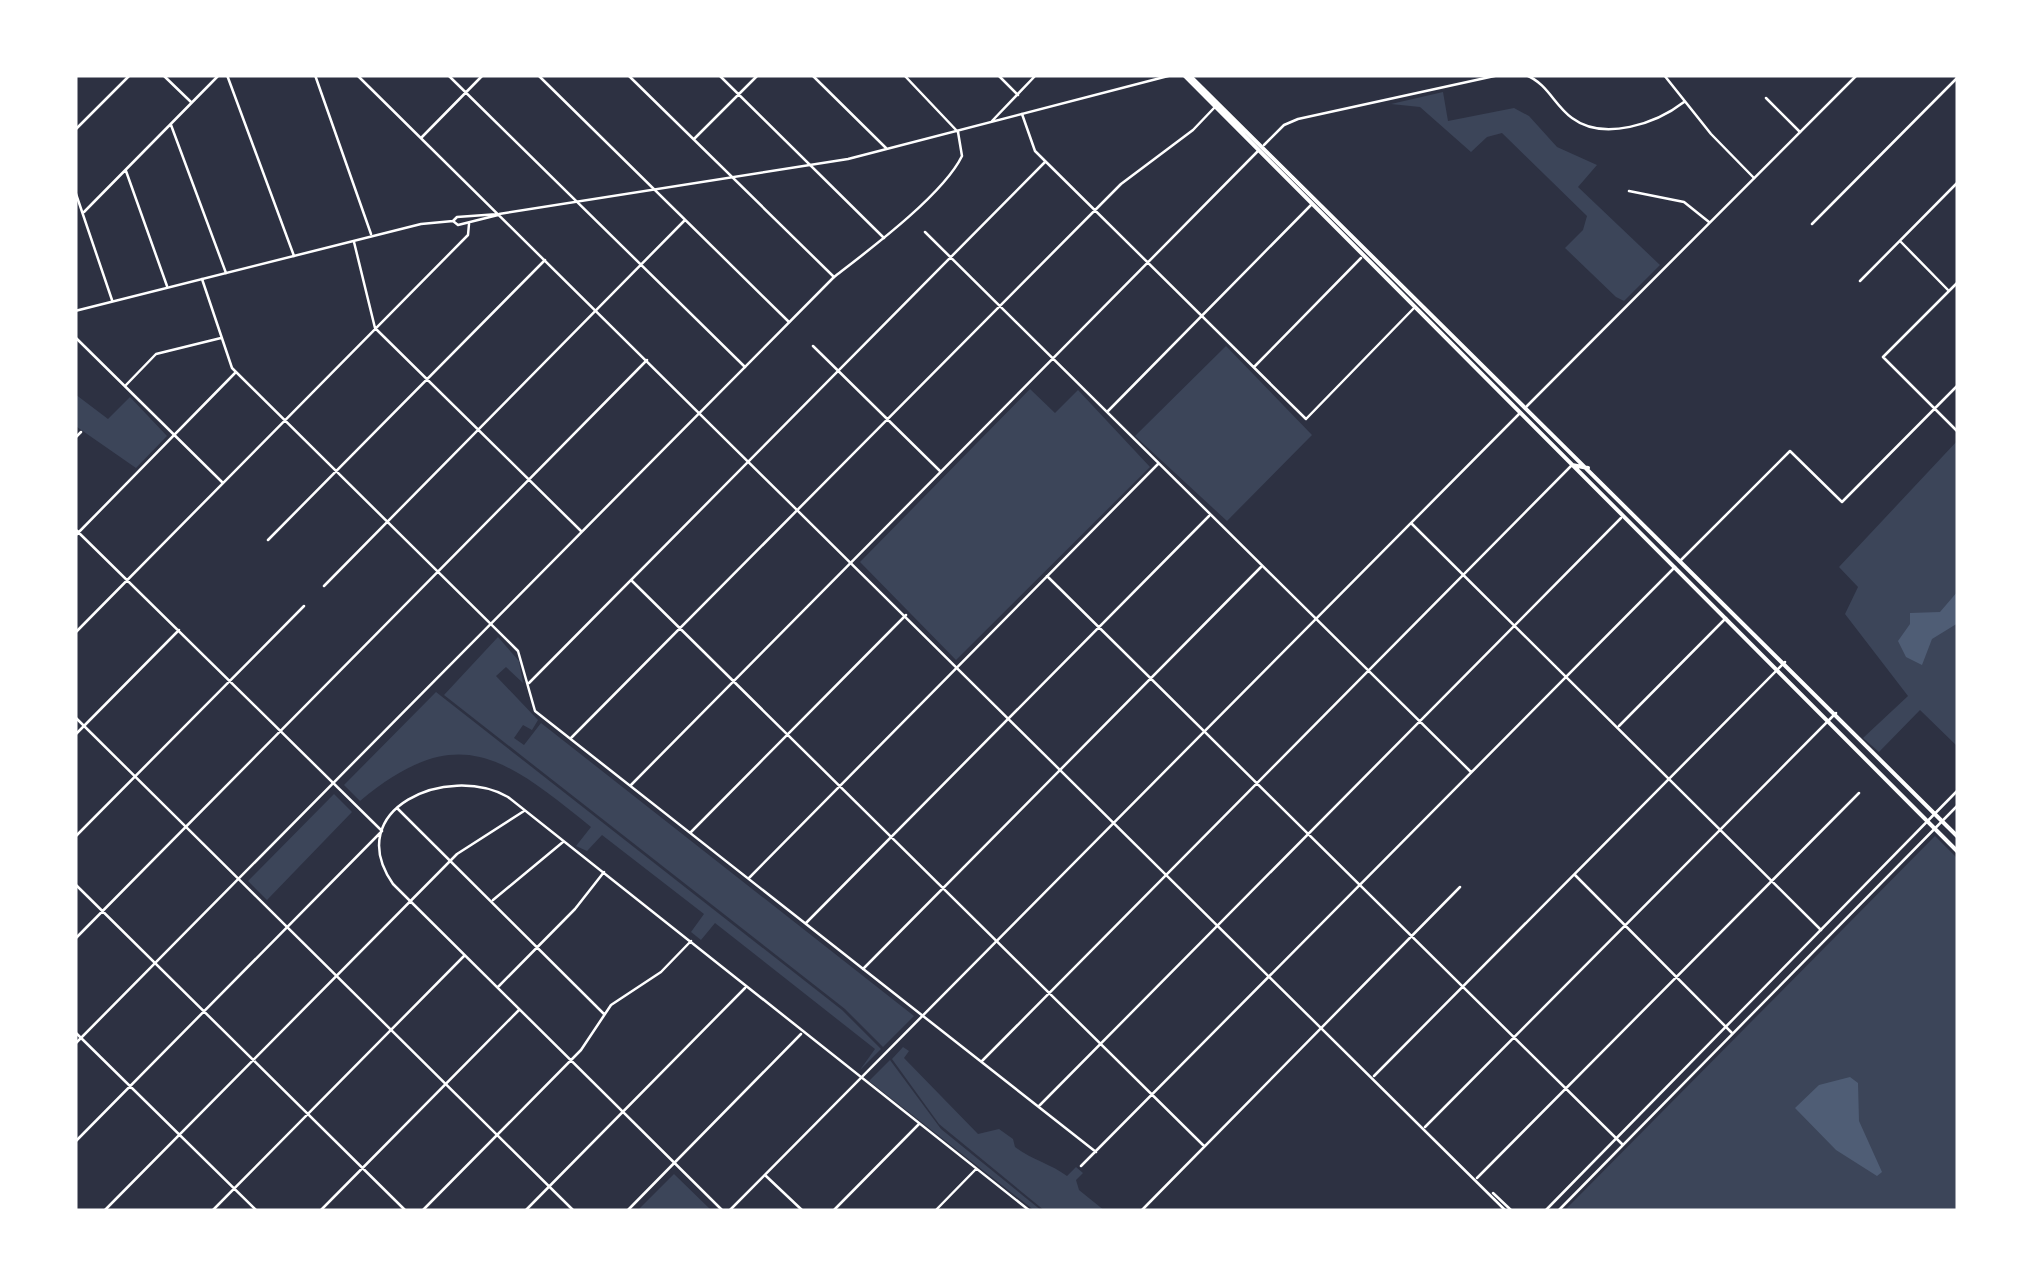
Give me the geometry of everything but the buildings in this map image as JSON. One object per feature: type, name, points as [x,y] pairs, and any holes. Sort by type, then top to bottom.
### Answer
[{"type":"main road","points":[[1186,75],[1202,85],[1264,145],[1958,837]]},
{"type":"main road","points":[[1186,75],[1214,108],[1958,852]]},
{"type":"main road","points":[[1202,75],[1202,85]]},
{"type":"main road","points":[[1572,465],[1588,468]]},
{"type":"street","points":[[75,130],[130,75]]},
{"type":"street","points":[[164,75],[192,103]]},
{"type":"street","points":[[82,213],[219,75]]},
{"type":"street","points":[[228,75],[294,256]]},
{"type":"street","points":[[315,75],[372,236]]},
{"type":"street","points":[[358,75],[1509,1211]]},
{"type":"street","points":[[448,75],[745,367]]},
{"type":"street","points":[[421,138],[483,75]]},
{"type":"street","points":[[538,75],[790,322]]},
{"type":"street","points":[[628,75],[834,277]]},
{"type":"street","points":[[719,75],[884,238]]},
{"type":"street","points":[[694,140],[758,75]]},
{"type":"street","points":[[812,75],[888,149]]},
{"type":"street","points":[[75,1044],[834,277],[884,238],[958,164],[962,150],[958,132],[904,75]]},
{"type":"street","points":[[998,75],[1018,94]]},
{"type":"street","points":[[991,122],[1036,75]]},
{"type":"street","points":[[453,221],[457,216],[499,214],[811,166],[1172,75]]},
{"type":"street","points":[[630,786],[1284,125],[1497,75]]},
{"type":"street","points":[[1526,75],[1546,87],[1572,118],[1594,127],[1640,124],[1664,116],[1684,102]]},
{"type":"street","points":[[1664,75],[1754,178]]},
{"type":"street","points":[[730,1211],[1857,75]]},
{"type":"street","points":[[1812,224],[1958,77]]},
{"type":"street","points":[[1766,98],[1800,132]]},
{"type":"street","points":[[570,739],[1095,210],[1214,108]]},
{"type":"street","points":[[1022,113],[1032,147],[1045,162],[1306,418],[1415,307]]},
{"type":"street","points":[[171,124],[226,273]]},
{"type":"street","points":[[528,684],[1045,162]]},
{"type":"street","points":[[125,170],[167,288]]},
{"type":"street","points":[[1860,281],[1958,182]]},
{"type":"street","points":[[75,191],[112,301]]},
{"type":"street","points":[[1629,191],[1684,202],[1710,223]]},
{"type":"street","points":[[1107,412],[1312,204]]},
{"type":"street","points":[[75,311],[372,236],[453,221],[469,224],[499,214]]},
{"type":"street","points":[[324,586],[685,220]]},
{"type":"street","points":[[75,633],[468,235],[469,224]]},
{"type":"street","points":[[925,232],[1471,772]]},
{"type":"street","points":[[354,241],[376,328],[582,532]]},
{"type":"street","points":[[1900,241],[1950,291]]},
{"type":"street","points":[[1254,367],[1364,255]]},
{"type":"street","points":[[268,540],[545,259]]},
{"type":"street","points":[[202,279],[236,372],[520,654],[535,711],[1096,1152]]},
{"type":"street","points":[[1958,282],[1883,358],[1958,432]]},
{"type":"street","points":[[75,337],[223,483]]},
{"type":"street","points":[[125,386],[156,354],[222,338]]},
{"type":"street","points":[[813,346],[941,472]]},
{"type":"street","points":[[75,939],[647,360]]},
{"type":"street","points":[[236,372],[76,532],[382,832]]},
{"type":"street","points":[[1081,1166],[1790,450],[1842,502],[1958,385]]},
{"type":"street","points":[[75,438],[80,432]]},
{"type":"street","points":[[748,879],[1159,463]]},
{"type":"street","points":[[981,1062],[1572,465]]},
{"type":"street","points":[[806,924],[1210,514]]},
{"type":"street","points":[[1038,1106],[1624,516]]},
{"type":"street","points":[[1411,523],[1821,930]]},
{"type":"street","points":[[863,969],[1262,566]]},
{"type":"street","points":[[1047,576],[1624,1146]]},
{"type":"street","points":[[631,580],[1204,1146]]},
{"type":"street","points":[[75,837],[304,606]]},
{"type":"street","points":[[1618,728],[1733,610]]},
{"type":"street","points":[[690,834],[906,615]]},
{"type":"street","points":[[75,734],[178,630]]},
{"type":"street","points":[[1374,1076],[1784,662]]},
{"type":"street","points":[[1426,1127],[1836,713]]},
{"type":"street","points":[[75,718],[574,1211]]},
{"type":"street","points":[[75,1142],[382,832],[396,808],[423,791],[462,784],[494,790],[525,810],[1030,1211]]},
{"type":"street","points":[[1545,1211],[1958,790]]},
{"type":"street","points":[[1479,1180],[1859,793]]},
{"type":"street","points":[[1558,1211],[1958,805]]},
{"type":"street","points":[[396,808],[604,1014]]},
{"type":"street","points":[[104,1211],[450,861],[525,810]]},
{"type":"street","points":[[382,832],[380,852],[385,871],[410,902],[722,1211]]},
{"type":"street","points":[[491,902],[564,841]]},
{"type":"street","points":[[497,988],[604,872]]},
{"type":"street","points":[[1574,874],[1732,1033]]},
{"type":"street","points":[[75,884],[406,1211]]},
{"type":"street","points":[[1142,1211],[1460,886]]},
{"type":"street","points":[[422,1211],[571,1061],[604,1014],[624,994],[670,964],[692,940]]},
{"type":"street","points":[[212,1211],[464,956]]},
{"type":"street","points":[[525,1211],[747,986]]},
{"type":"street","points":[[320,1211],[519,1010]]},
{"type":"street","points":[[75,1032],[256,1211]]},
{"type":"street","points":[[627,1211],[803,1032]]},
{"type":"street","points":[[833,1211],[919,1124]]},
{"type":"street","points":[[935,1211],[976,1169]]},
{"type":"street","points":[[766,1174],[803,1211]]},
{"type":"shaded area","points":[[1443,92],[1448,121],[1514,108],[1529,116],[1557,147],[1597,165],[1578,187],[1660,265],[1624,301],[1616,297],[1565,248],[1583,230],[1587,216],[1502,133],[1487,137],[1471,152],[1420,107],[1391,104]]},
{"type":"shaded area","points":[[1226,346],[1312,435],[1227,521],[1135,436]]},
{"type":"shaded area","points":[[1030,389],[1055,413],[1078,390],[1150,467],[956,660],[860,562]]},
{"type":"shaded area","points":[[75,394],[108,419],[130,397],[167,436],[136,468],[77,427]]},
{"type":"shaded area","points":[[1958,440],[1958,747],[1920,710],[1879,752],[1863,738],[1908,696],[1845,614],[1858,587],[1839,567]]},
{"type":"shaded area","points":[[1958,591],[1958,623],[1932,639],[1922,665],[1906,657],[1898,641],[1910,624],[1910,613],[1940,612]]},
{"type":"shaded area","points":[[498,637],[519,661],[523,683],[506,667],[496,676],[538,720],[532,730],[523,725],[514,738],[524,745],[541,723],[914,1016],[883,1047],[845,1009],[444,695]]},
{"type":"shaded area","points":[[436,692],[842,1010],[881,1049],[860,1070],[875,1049],[715,923],[701,940],[691,932],[704,914],[602,835],[587,851],[576,846],[591,827],[506,766],[480,757],[453,755],[425,761],[394,776],[360,801],[344,785]]},
{"type":"shaded area","points":[[334,794],[352,812],[267,900],[248,881]]},
{"type":"shaded area","points":[[1935,836],[1958,859],[1958,1211],[1564,1211]]},
{"type":"shaded area","points":[[903,1047],[909,1051],[904,1058],[978,1134],[999,1129],[1013,1139],[1015,1147],[1067,1176],[1076,1167],[1083,1173],[1076,1180],[1079,1190],[1105,1211],[1045,1211],[939,1124],[892,1059]]},
{"type":"shaded area","points":[[890,1060],[941,1129],[1042,1211],[1035,1211],[869,1081]]},
{"type":"shaded area","points":[[1850,1077],[1858,1083],[1859,1121],[1882,1172],[1877,1176],[1836,1150],[1795,1108],[1819,1085]]},
{"type":"shaded area","points":[[674,1174],[712,1211],[637,1211]]}]
